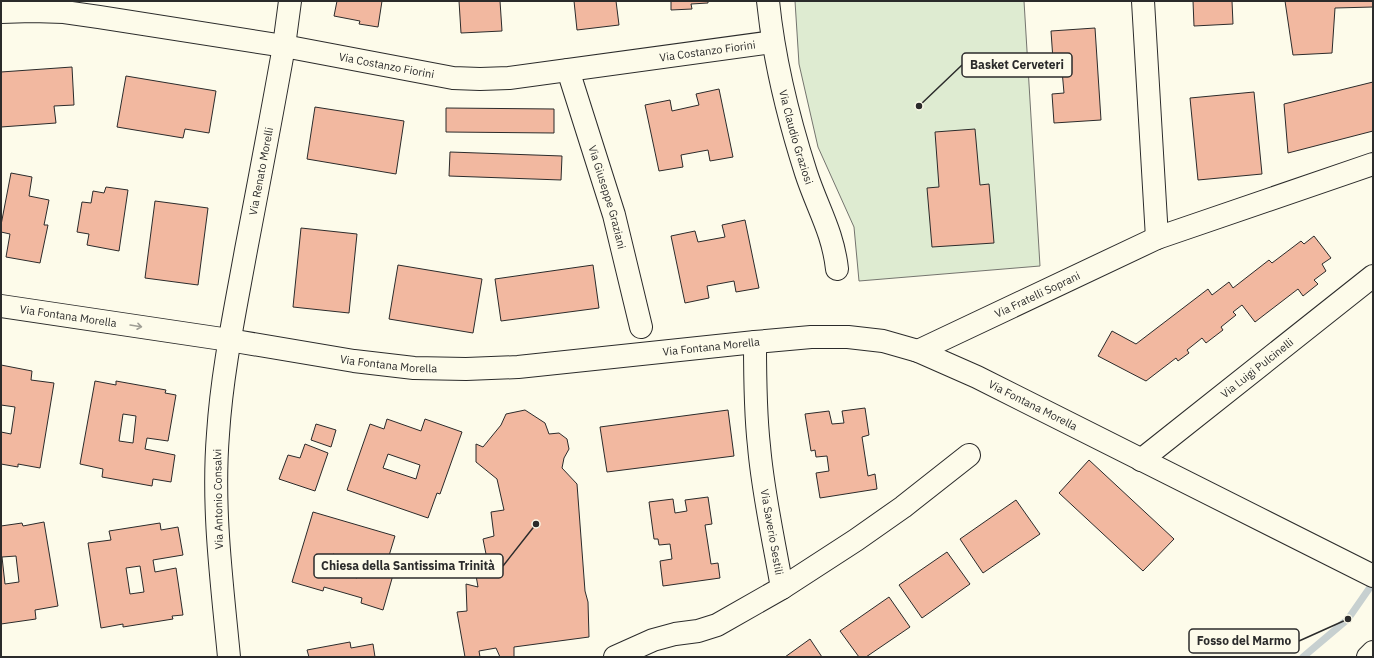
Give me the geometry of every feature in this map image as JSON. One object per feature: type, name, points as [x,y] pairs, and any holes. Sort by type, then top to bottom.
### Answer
[{"type":"street","name":"Via Renato Morelli","points":[[229,340],[284,46],[290,1]]},
{"type":"street","name":"Via Claudio Graziosi","points":[[768,1],[773,42],[782,86],[808,178],[828,226],[837,269]]},
{"type":"street","points":[[1143,1],[1157,238]]},
{"type":"street","name":"Via Costanzo Fiorini","points":[[1,12],[64,12],[284,46],[465,79],[509,78],[773,42]]},
{"type":"street","name":"Via Giuseppe Graziani","points":[[568,70],[614,215],[641,326]]},
{"type":"street","name":"Via Fratelli Soprani","points":[[918,351],[1157,238],[1373,164]]},
{"type":"street","name":"Via Luigi Pulcinelli","points":[[1141,460],[1373,276]]},
{"type":"street","name":"Via Fontana Morella","points":[[1,306],[229,340],[377,365],[414,368],[450,369],[518,367],[811,337],[848,337],[883,341],[918,351],[977,377],[1364,571]]},
{"type":"street","name":"Via Antonio Consalvi","points":[[229,340],[223,377],[218,435],[216,487],[219,548],[229,657]]},
{"type":"street","name":"Via Saverio Sestili","points":[[616,657],[653,640],[698,631],[717,625],[782,588],[759,448],[755,401],[755,342]]},
{"type":"street","points":[[782,588],[856,540],[903,507],[969,455]]},
{"type":"street","points":[[1368,657],[1373,652]]},
{"type":"green space","points":[[795,1],[1024,1],[1040,266],[859,281],[854,227],[818,147],[799,64]]},
{"type":"building","points":[[337,1],[382,1],[378,27],[359,24],[360,21],[334,16]]},
{"type":"building","points":[[459,1],[500,1],[502,31],[461,33]]},
{"type":"building","points":[[574,1],[616,1],[619,25],[577,30]]},
{"type":"building","points":[[671,1],[708,1],[708,3],[691,4],[692,9],[671,10]]},
{"type":"building","points":[[1193,1],[1232,1],[1233,24],[1194,26]]},
{"type":"building","points":[[1285,1],[1373,1],[1373,7],[1335,8],[1332,53],[1293,55]]},
{"type":"building","points":[[1095,28],[1101,120],[1054,123],[1052,94],[1064,93],[1061,59],[1053,60],[1051,31]]},
{"type":"building","points":[[72,67],[74,105],[54,106],[56,123],[1,127],[1,72]]},
{"type":"building","points":[[126,76],[216,91],[209,133],[185,129],[183,138],[117,127]]},
{"type":"building","points":[[1373,82],[1373,131],[1288,153],[1284,104]]},
{"type":"building","points":[[719,89],[733,157],[710,161],[708,150],[681,155],[683,167],[659,171],[645,105],[670,100],[672,111],[699,105],[696,94]]},
{"type":"building","points":[[1254,92],[1262,174],[1198,180],[1190,98]]},
{"type":"building","points":[[315,107],[404,121],[396,174],[307,159]]},
{"type":"building","points":[[446,108],[554,109],[554,133],[446,132]]},
{"type":"building","points":[[975,129],[980,185],[989,184],[994,243],[932,247],[927,188],[939,187],[935,132]]},
{"type":"building","points":[[450,152],[562,156],[561,180],[449,176]]},
{"type":"building","points":[[11,173],[32,177],[29,196],[49,200],[44,225],[48,225],[40,263],[6,257],[10,234],[1,232],[1,225]]},
{"type":"building","points":[[106,187],[128,190],[119,251],[87,245],[89,234],[77,232],[82,202],[91,203],[93,191],[104,193]]},
{"type":"building","points":[[155,201],[208,208],[198,285],[145,278]]},
{"type":"building","points":[[745,220],[759,288],[736,292],[734,281],[707,286],[709,298],[685,303],[671,236],[695,231],[698,242],[725,237],[722,225]]},
{"type":"building","points":[[301,228],[357,234],[349,313],[293,307]]},
{"type":"building","points":[[1314,236],[1331,258],[1322,264],[1326,271],[1314,280],[1318,284],[1303,296],[1298,289],[1255,322],[1242,305],[1233,312],[1236,315],[1221,327],[1223,330],[1206,343],[1202,338],[1187,350],[1189,353],[1178,361],[1176,358],[1146,381],[1098,356],[1112,331],[1136,344],[1208,289],[1212,295],[1229,282],[1233,288],[1269,260],[1272,263],[1301,241],[1304,244]]},
{"type":"building","points":[[398,265],[482,279],[473,333],[389,319]]},
{"type":"building","points":[[593,265],[599,308],[501,321],[495,279]]},
{"type":"building","points":[[1,365],[32,371],[31,380],[54,383],[40,468],[18,464],[18,467],[1,464],[1,432],[11,434],[15,407],[1,405]]},
{"type":"building","points":[[95,381],[116,385],[116,381],[166,390],[165,393],[176,395],[168,441],[147,438],[145,449],[175,455],[171,482],[153,479],[152,486],[102,477],[103,469],[80,464]],"holes":[[[123,414],[136,416],[133,443],[119,441]]]},
{"type":"building","points":[[865,408],[869,435],[862,437],[868,476],[875,474],[877,489],[820,498],[816,473],[829,471],[827,456],[816,457],[815,450],[811,451],[805,414],[829,411],[832,424],[844,423],[842,411]]},
{"type":"building","points":[[525,410],[545,423],[549,434],[559,433],[567,439],[569,449],[564,458],[562,468],[577,484],[585,591],[588,602],[589,637],[514,647],[514,657],[500,657],[496,648],[479,651],[480,657],[465,657],[457,612],[467,611],[466,584],[478,587],[473,558],[487,559],[483,539],[494,536],[491,512],[504,510],[497,479],[476,462],[476,444],[483,447],[501,425],[506,414]]},
{"type":"building","points":[[728,410],[734,456],[607,472],[600,427]]},
{"type":"building","points":[[387,419],[421,431],[425,419],[462,432],[440,494],[437,493],[428,518],[347,490],[370,424],[384,429]],"holes":[[[388,454],[420,465],[416,479],[383,468]]]},
{"type":"building","points":[[316,424],[336,430],[331,447],[311,440]]},
{"type":"building","points":[[305,444],[328,453],[315,491],[279,479],[288,455],[300,458]]},
{"type":"building","points":[[1089,460],[1174,539],[1143,571],[1059,493]]},
{"type":"building","points":[[708,497],[712,524],[705,525],[711,564],[718,563],[720,578],[663,586],[660,561],[672,559],[670,544],[659,545],[658,539],[654,539],[649,502],[673,499],[675,513],[687,511],[685,500]]},
{"type":"building","points":[[1016,500],[1040,534],[983,573],[960,539]]},
{"type":"building","points":[[313,512],[395,536],[388,559],[397,561],[383,610],[361,603],[362,598],[324,587],[323,591],[292,582]],"holes":[[[333,554],[362,564],[357,578],[328,569]]]},
{"type":"building","points":[[44,522],[58,606],[35,610],[36,619],[1,624],[1,526],[22,523],[23,526]],"holes":[[[16,556],[19,582],[5,584],[2,557]]]},
{"type":"building","points":[[160,523],[161,530],[178,527],[183,555],[153,560],[155,572],[176,568],[183,615],[172,616],[173,619],[123,627],[123,624],[101,628],[88,543],[111,540],[109,531]],"holes":[[[140,566],[144,592],[130,594],[126,568]]]},
{"type":"building","points":[[947,552],[970,584],[922,618],[899,585]]},
{"type":"building","points":[[889,597],[910,627],[866,657],[859,657],[840,631]]},
{"type":"building","points":[[810,639],[822,657],[785,657]]},
{"type":"building","points":[[350,642],[351,648],[373,644],[375,657],[309,657],[307,650]]},
{"type":"waterway","points":[[1303,657],[1348,619],[1373,583]]},
{"type":"place","name":"Basket Cerveteri","points":[[919,106]]},
{"type":"place","name":"Chiesa della Santissima Trinità","points":[[536,524]]},
{"type":"place","name":"Fosso del Marmo","points":[[1348,619]]}]
